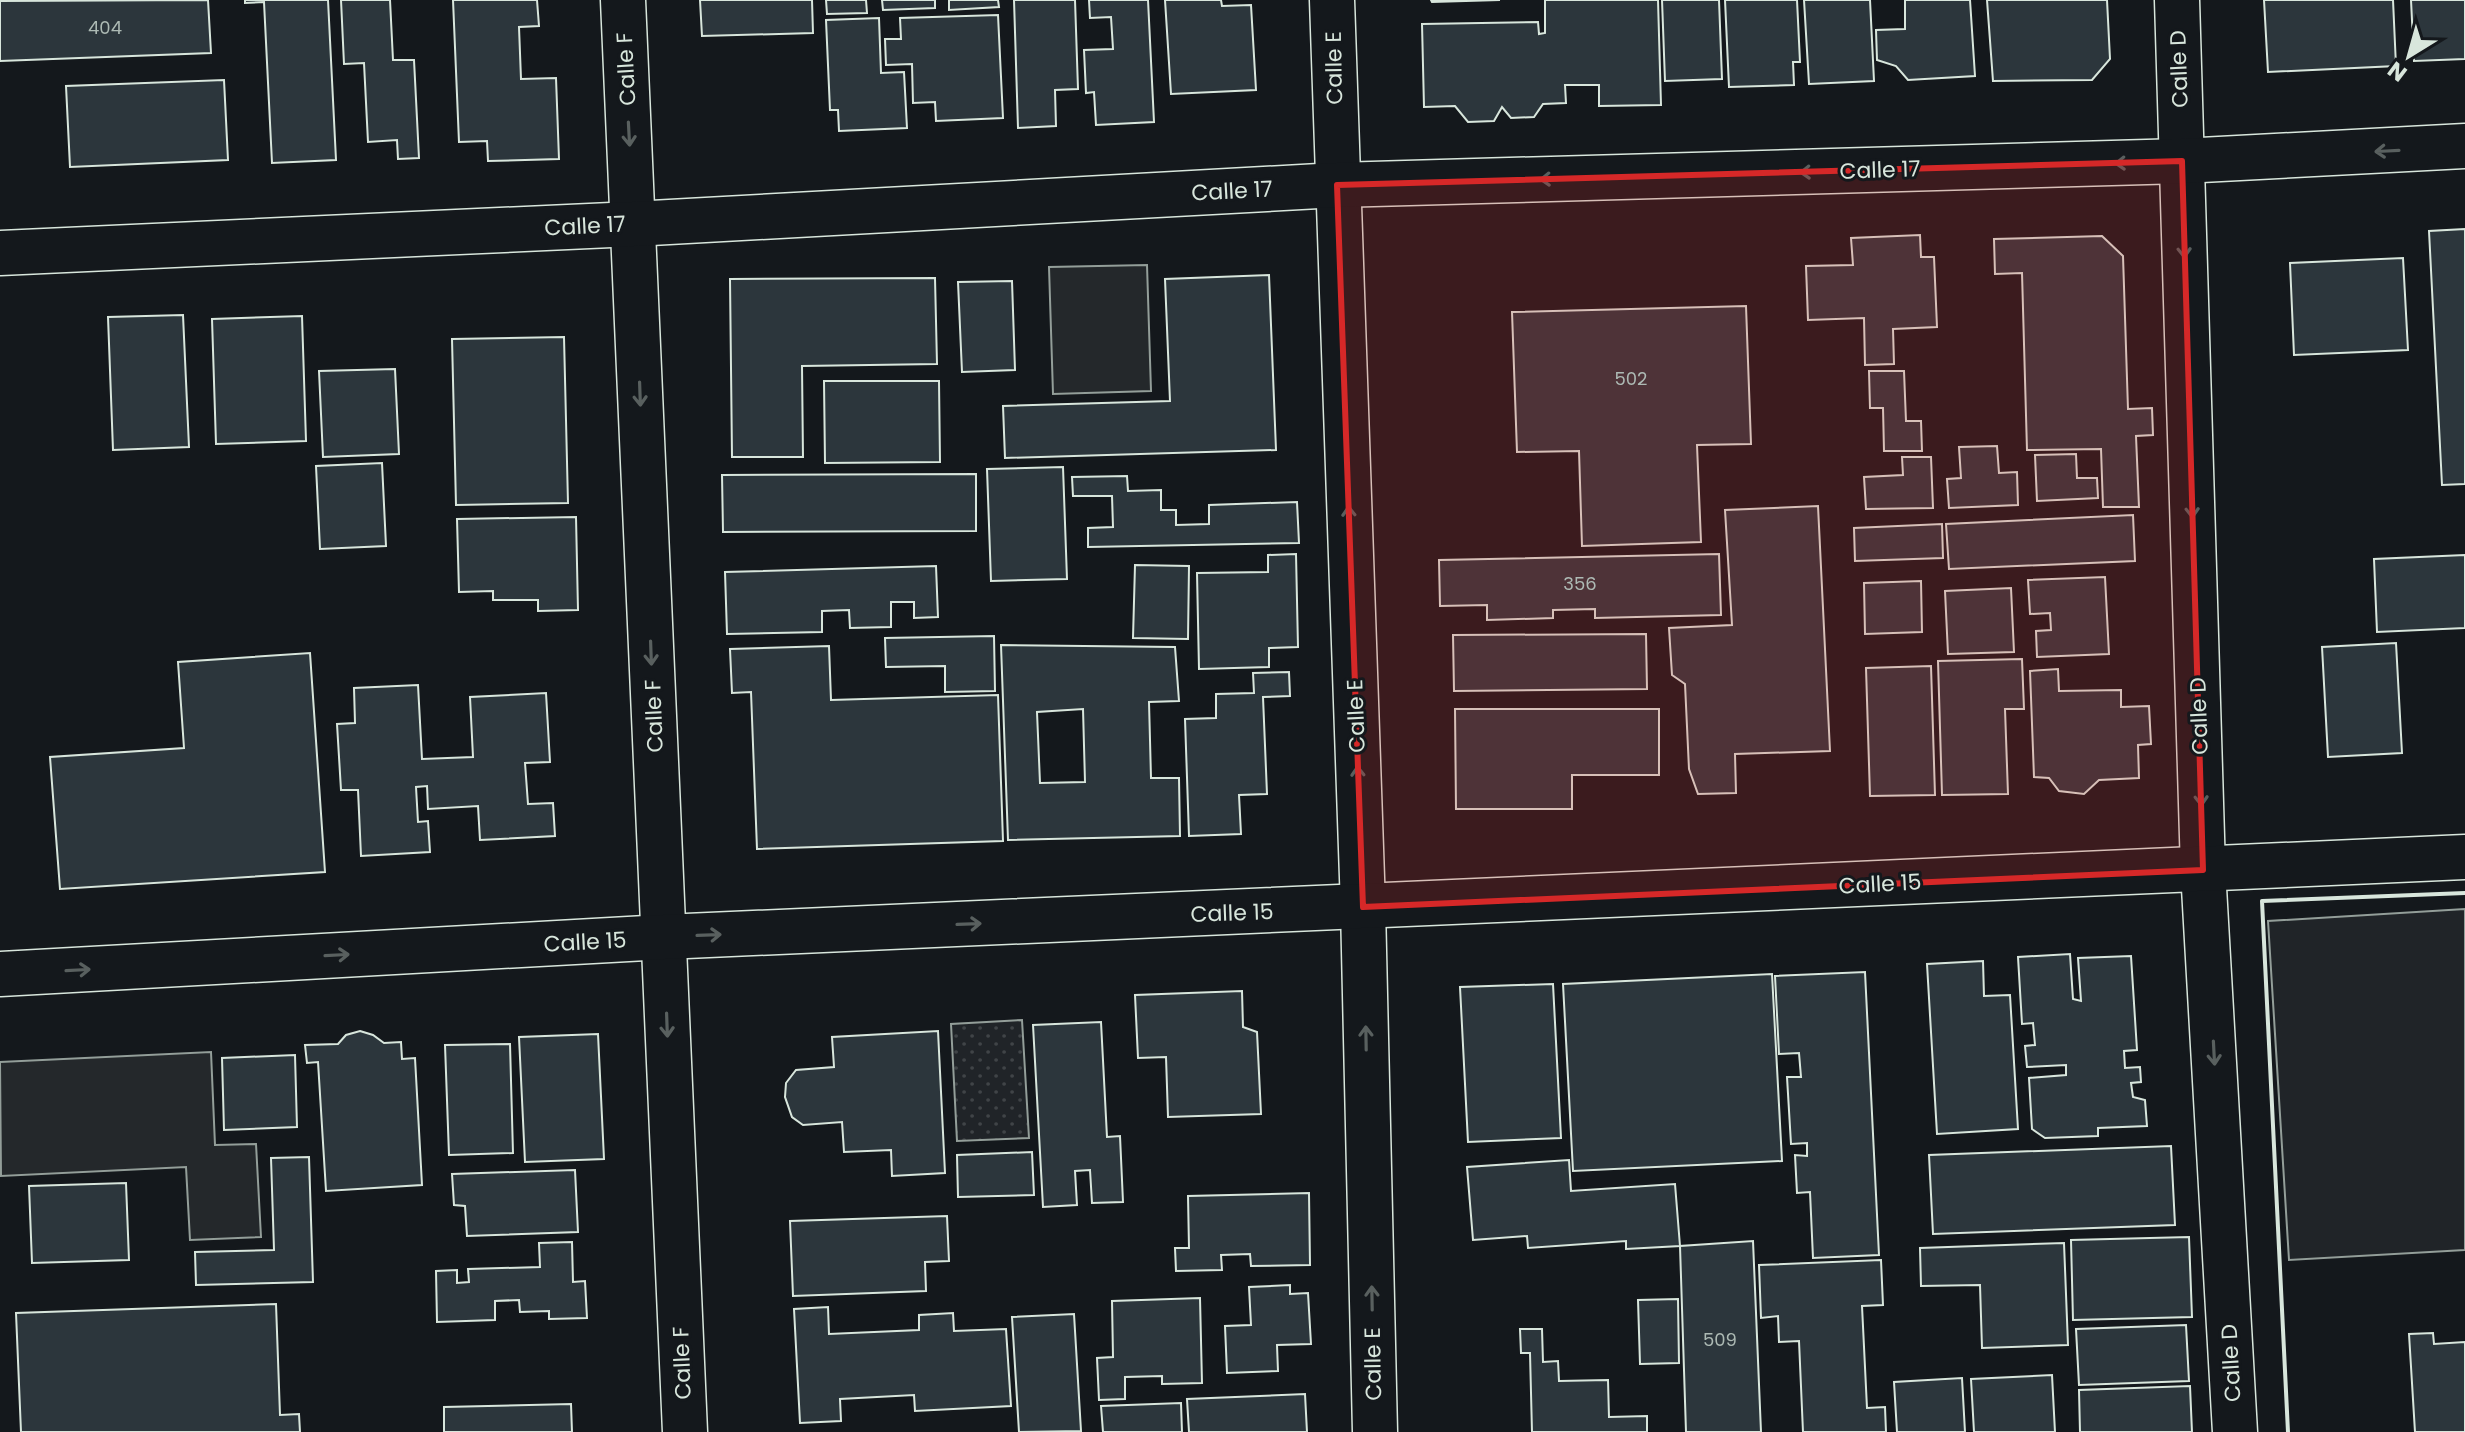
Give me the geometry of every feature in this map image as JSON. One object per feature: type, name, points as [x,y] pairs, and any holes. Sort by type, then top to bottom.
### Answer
[{"type":"street","name":"Calle F","points":[[623,0],[685,1432]]},
{"type":"street","name":"Calle E","points":[[1332,0],[1363,907],[1375,1432]]},
{"type":"street","name":"Calle D","points":[[2177,0],[2203,870],[2235,1432]]},
{"type":"street","name":"Calle 17","points":[[0,253],[633,224],[1337,185],[2182,161],[2465,146]]},
{"type":"street","name":"Calle 15","points":[[0,974],[664,937],[2465,857]]},
{"type":"highlighted area","points":[[2182,161],[2203,870],[1363,907],[1337,185]]},
{"type":"shaded area","points":[[1147,265],[1151,391],[1053,394],[1049,267]]},
{"type":"shaded area","points":[[2465,909],[2465,1250],[2289,1260],[2268,921]]},
{"type":"shaded area","points":[[1022,1020],[1029,1138],[957,1141],[951,1024]]},
{"type":"shaded area","points":[[211,1052],[215,1145],[256,1144],[261,1237],[190,1240],[186,1167],[1,1176],[0,1062]]},
{"type":"building","points":[[208,0],[211,53],[0,61],[0,1]]},
{"type":"building","points":[[245,0],[328,0],[336,160],[272,163],[264,2],[245,3]]},
{"type":"building","points":[[341,0],[390,0],[393,60],[414,60],[419,158],[398,159],[397,140],[368,142],[364,63],[344,64]]},
{"type":"building","points":[[453,0],[537,0],[539,26],[519,27],[521,79],[556,78],[559,159],[488,161],[487,141],[459,142]]},
{"type":"building","points":[[700,0],[812,0],[813,33],[702,36]]},
{"type":"building","points":[[826,0],[866,0],[867,13],[827,14]]},
{"type":"building","points":[[882,0],[935,0],[935,8],[883,10]]},
{"type":"building","points":[[949,0],[998,0],[999,7],[949,10]]},
{"type":"building","points":[[1014,0],[1075,0],[1078,89],[1055,90],[1056,126],[1018,128]]},
{"type":"building","points":[[1089,0],[1148,0],[1154,122],[1096,125],[1094,92],[1086,93],[1084,50],[1113,49],[1111,17],[1090,18]]},
{"type":"building","points":[[1165,0],[1221,0],[1222,6],[1251,5],[1256,90],[1171,94]]},
{"type":"building","points":[[1431,0],[1500,0],[1432,2]]},
{"type":"building","points":[[1545,0],[1658,0],[1661,105],[1599,106],[1599,85],[1565,85],[1566,103],[1543,104],[1534,117],[1511,118],[1502,107],[1494,121],[1468,122],[1455,106],[1424,107],[1422,24],[1538,22],[1539,34],[1545,33]]},
{"type":"building","points":[[1662,0],[1719,0],[1722,79],[1665,81]]},
{"type":"building","points":[[1725,0],[1797,0],[1800,62],[1793,62],[1794,85],[1729,87]]},
{"type":"building","points":[[1804,0],[1870,0],[1874,81],[1809,84]]},
{"type":"building","points":[[1905,0],[1970,0],[1975,76],[1908,80],[1896,66],[1877,60],[1876,30],[1905,29]]},
{"type":"building","points":[[1987,0],[2107,0],[2110,59],[2092,80],[1993,81]]},
{"type":"building","points":[[2264,0],[2393,0],[2396,66],[2268,72]]},
{"type":"building","points":[[2411,0],[2465,0],[2465,59],[2414,61]]},
{"type":"building","points":[[998,15],[1003,118],[936,121],[935,102],[913,103],[912,64],[886,65],[885,39],[901,39],[900,18]]},
{"type":"building","points":[[879,18],[881,73],[904,72],[907,128],[839,131],[838,110],[830,110],[826,20]]},
{"type":"building","points":[[224,80],[228,160],[70,167],[66,86]]},
{"type":"building","points":[[2465,229],[2465,484],[2442,485],[2429,231]]},
{"type":"building","points":[[1920,235],[1921,257],[1934,257],[1937,327],[1893,329],[1894,364],[1865,365],[1864,318],[1808,320],[1806,266],[1853,265],[1851,238]]},
{"type":"building","points":[[2102,236],[2123,256],[2128,409],[2152,408],[2153,435],[2136,436],[2139,507],[2103,507],[2101,449],[2027,450],[2022,273],[1995,274],[1994,239]]},
{"type":"building","points":[[2403,258],[2408,350],[2294,355],[2290,263]]},
{"type":"building","points":[[1269,275],[1276,450],[1005,458],[1003,406],[1170,401],[1165,279]]},
{"type":"building","points":[[935,278],[937,364],[802,366],[803,457],[732,457],[730,279]]},
{"type":"building","points":[[1012,281],[1015,370],[962,372],[958,282]]},
{"type":"building","points":[[1746,306],[1751,444],[1697,445],[1701,542],[1582,546],[1579,451],[1517,452],[1512,312]]},
{"type":"building","points":[[183,315],[189,447],[113,450],[108,317]]},
{"type":"building","points":[[302,316],[306,441],[216,444],[212,319]]},
{"type":"building","points":[[564,337],[568,503],[456,505],[452,339]]},
{"type":"building","points":[[395,369],[399,454],[323,457],[319,371]]},
{"type":"building","points":[[1869,371],[1904,371],[1906,421],[1921,421],[1922,451],[1884,451],[1883,408],[1870,408]]},
{"type":"building","points":[[824,381],[939,381],[940,462],[825,463]]},
{"type":"building","points":[[1997,446],[1999,473],[2017,472],[2018,505],[1949,508],[1947,479],[1961,478],[1959,447]]},
{"type":"building","points":[[2076,454],[2077,478],[2097,478],[2098,498],[2037,501],[2035,455]]},
{"type":"building","points":[[1902,457],[1931,457],[1933,508],[1866,509],[1864,477],[1903,475]]},
{"type":"building","points":[[382,463],[386,546],[320,549],[316,466]]},
{"type":"building","points":[[1063,467],[1067,579],[991,581],[987,469]]},
{"type":"building","points":[[976,474],[976,531],[723,532],[722,475]]},
{"type":"building","points":[[1127,476],[1128,491],[1161,490],[1161,510],[1176,510],[1176,525],[1209,524],[1209,505],[1297,502],[1299,543],[1088,547],[1088,528],[1113,527],[1112,496],[1073,496],[1072,477]]},
{"type":"building","points":[[1818,506],[1830,751],[1735,754],[1736,793],[1698,794],[1689,769],[1685,684],[1672,675],[1669,628],[1732,625],[1725,510]]},
{"type":"building","points":[[2133,515],[2135,561],[1949,569],[1946,524]]},
{"type":"building","points":[[576,517],[578,610],[538,611],[538,600],[493,600],[493,591],[459,592],[457,519]]},
{"type":"building","points":[[1942,524],[1943,558],[1855,561],[1854,528]]},
{"type":"building","points":[[1296,554],[1298,647],[1269,648],[1269,667],[1199,669],[1197,573],[1268,572],[1268,555]]},
{"type":"building","points":[[1719,554],[1721,615],[1595,618],[1595,609],[1553,610],[1553,618],[1487,620],[1487,605],[1440,606],[1439,560]]},
{"type":"building","points":[[2465,555],[2465,628],[2377,632],[2374,559]]},
{"type":"building","points":[[1135,565],[1189,566],[1188,639],[1133,638]]},
{"type":"building","points":[[936,566],[938,617],[914,618],[914,602],[891,602],[891,627],[850,628],[849,610],[822,611],[822,632],[727,634],[725,572]]},
{"type":"building","points":[[2105,577],[2109,654],[2037,657],[2036,631],[2051,630],[2050,613],[2030,614],[2028,580]]},
{"type":"building","points":[[1921,581],[1922,632],[1865,634],[1864,583]]},
{"type":"building","points":[[2011,588],[2014,652],[1948,654],[1945,591]]},
{"type":"building","points":[[1646,634],[1647,689],[1454,691],[1453,635]]},
{"type":"building","points":[[994,636],[995,691],[945,692],[945,666],[886,667],[885,638]]},
{"type":"building","points":[[2396,643],[2402,753],[2328,757],[2322,647]]},
{"type":"building","points":[[1001,645],[1175,647],[1179,701],[1149,702],[1151,778],[1179,778],[1180,836],[1008,840]],"holes":[[[1083,709],[1085,782],[1040,783],[1037,712]]]},
{"type":"building","points":[[829,646],[831,700],[998,695],[1003,841],[757,849],[751,692],[732,693],[730,649]]},
{"type":"building","points":[[310,653],[325,872],[60,889],[50,757],[184,748],[178,662]]},
{"type":"building","points":[[2022,659],[2024,709],[2005,709],[2008,794],[1942,795],[1938,661]]},
{"type":"building","points":[[1931,666],[1935,795],[1870,796],[1866,668]]},
{"type":"building","points":[[2058,669],[2059,691],[2121,690],[2121,707],[2149,706],[2151,744],[2138,745],[2139,778],[2099,780],[2084,794],[2059,791],[2049,778],[2034,777],[2030,671]]},
{"type":"building","points":[[1289,672],[1290,696],[1263,697],[1267,794],[1239,795],[1241,834],[1189,836],[1185,719],[1216,718],[1216,694],[1254,693],[1253,673]]},
{"type":"building","points":[[418,685],[422,759],[473,757],[470,697],[546,693],[550,762],[525,763],[528,804],[553,803],[555,836],[480,840],[478,806],[428,809],[427,786],[416,787],[418,822],[428,821],[430,852],[361,856],[358,790],[341,790],[337,724],[355,723],[354,688]]},
{"type":"building","points":[[1455,709],[1659,709],[1659,775],[1572,775],[1572,809],[1456,809]]},
{"type":"building","points":[[2070,954],[2073,999],[2081,1001],[2078,958],[2131,956],[2137,1050],[2124,1051],[2125,1068],[2140,1067],[2141,1082],[2131,1083],[2133,1097],[2145,1100],[2147,1126],[2098,1128],[2098,1136],[2045,1138],[2032,1129],[2029,1078],[2066,1075],[2066,1065],[2027,1067],[2025,1046],[2035,1045],[2033,1023],[2022,1024],[2018,957]]},
{"type":"building","points":[[1983,961],[1984,996],[2010,995],[2018,1129],[1937,1134],[1927,964]]},
{"type":"building","points":[[1865,972],[1879,1255],[1813,1258],[1810,1192],[1797,1193],[1795,1155],[1807,1156],[1807,1143],[1791,1144],[1787,1077],[1801,1077],[1799,1053],[1779,1054],[1775,976]]},
{"type":"building","points":[[1772,974],[1782,1161],[1573,1171],[1563,984]]},
{"type":"building","points":[[1553,984],[1561,1138],[1468,1142],[1460,987]]},
{"type":"building","points":[[1242,991],[1243,1027],[1257,1032],[1261,1114],[1168,1117],[1166,1057],[1138,1058],[1135,995]]},
{"type":"building","points":[[1101,1022],[1107,1137],[1120,1136],[1123,1202],[1092,1203],[1090,1170],[1075,1171],[1077,1205],[1043,1207],[1033,1025]]},
{"type":"building","points":[[360,1031],[384,1043],[401,1042],[402,1059],[415,1058],[422,1185],[326,1191],[318,1062],[307,1063],[305,1045],[338,1044],[346,1035]]},
{"type":"building","points":[[938,1031],[945,1173],[892,1176],[891,1150],[844,1152],[842,1122],[803,1125],[792,1117],[785,1097],[786,1083],[796,1070],[834,1067],[832,1037]]},
{"type":"building","points":[[598,1034],[604,1159],[525,1162],[519,1037]]},
{"type":"building","points":[[510,1044],[513,1153],[449,1155],[445,1045]]},
{"type":"building","points":[[295,1055],[297,1127],[224,1130],[222,1058]]},
{"type":"building","points":[[2171,1146],[2175,1225],[1933,1234],[1929,1155]]},
{"type":"building","points":[[1032,1152],[1034,1195],[958,1197],[957,1155]]},
{"type":"building","points":[[309,1157],[313,1282],[196,1285],[195,1252],[274,1250],[271,1158]]},
{"type":"building","points":[[1569,1160],[1571,1191],[1675,1184],[1680,1246],[1626,1249],[1626,1241],[1528,1248],[1527,1236],[1473,1240],[1467,1167]]},
{"type":"building","points":[[575,1170],[578,1232],[467,1236],[465,1206],[454,1205],[452,1174]]},
{"type":"building","points":[[126,1183],[129,1260],[32,1263],[29,1186]]},
{"type":"building","points":[[1309,1193],[1310,1265],[1251,1266],[1250,1254],[1221,1255],[1222,1270],[1176,1271],[1175,1248],[1189,1248],[1188,1196]]},
{"type":"building","points":[[947,1216],[949,1261],[925,1262],[926,1291],[793,1296],[790,1221]]},
{"type":"building","points":[[2189,1237],[2192,1317],[2073,1320],[2071,1240]]},
{"type":"building","points":[[1753,1241],[1761,1432],[1686,1432],[1680,1246]]},
{"type":"building","points":[[572,1242],[573,1282],[585,1281],[587,1318],[549,1319],[549,1311],[520,1312],[519,1300],[495,1301],[495,1320],[437,1322],[436,1271],[457,1270],[457,1283],[469,1282],[468,1269],[540,1267],[539,1243]]},
{"type":"building","points":[[2064,1243],[2068,1345],[1982,1348],[1980,1285],[1921,1286],[1920,1248]]},
{"type":"building","points":[[1881,1260],[1883,1305],[1862,1306],[1867,1408],[1885,1407],[1886,1432],[1803,1432],[1799,1341],[1779,1342],[1778,1316],[1761,1318],[1759,1265]]},
{"type":"building","points":[[1290,1285],[1290,1294],[1308,1293],[1311,1344],[1277,1345],[1278,1371],[1227,1373],[1225,1326],[1251,1325],[1249,1287]]},
{"type":"building","points":[[1200,1298],[1202,1383],[1162,1384],[1162,1376],[1125,1377],[1125,1399],[1099,1400],[1097,1358],[1113,1357],[1112,1301]]},
{"type":"building","points":[[1678,1299],[1679,1363],[1640,1364],[1638,1300]]},
{"type":"building","points":[[276,1304],[280,1415],[299,1414],[300,1432],[21,1432],[16,1313]]},
{"type":"building","points":[[828,1307],[829,1334],[919,1330],[919,1315],[953,1313],[954,1331],[1006,1329],[1011,1406],[915,1411],[914,1395],[840,1399],[841,1421],[800,1423],[794,1309]]},
{"type":"building","points":[[1074,1314],[1081,1431],[1019,1432],[1012,1317]]},
{"type":"building","points":[[2186,1325],[2189,1381],[2079,1385],[2076,1329]]},
{"type":"building","points":[[1520,1329],[1542,1329],[1543,1362],[1558,1361],[1559,1381],[1608,1380],[1609,1417],[1647,1416],[1647,1432],[1532,1432],[1530,1353],[1521,1353]]},
{"type":"building","points":[[2433,1333],[2434,1344],[2465,1342],[2465,1432],[2415,1432],[2409,1334]]},
{"type":"building","points":[[2052,1375],[2055,1432],[1974,1432],[1971,1379]]},
{"type":"building","points":[[1962,1378],[1965,1432],[1897,1432],[1894,1382]]},
{"type":"building","points":[[2190,1386],[2192,1432],[2080,1432],[2079,1390]]},
{"type":"building","points":[[1305,1394],[1307,1432],[1189,1432],[1187,1399]]},
{"type":"building","points":[[1181,1403],[1182,1432],[1103,1432],[1101,1406]]},
{"type":"building","points":[[571,1404],[572,1432],[444,1432],[444,1407]]},
{"type":"wall","points":[[2288,1432],[2262,901],[2465,893]]}]
